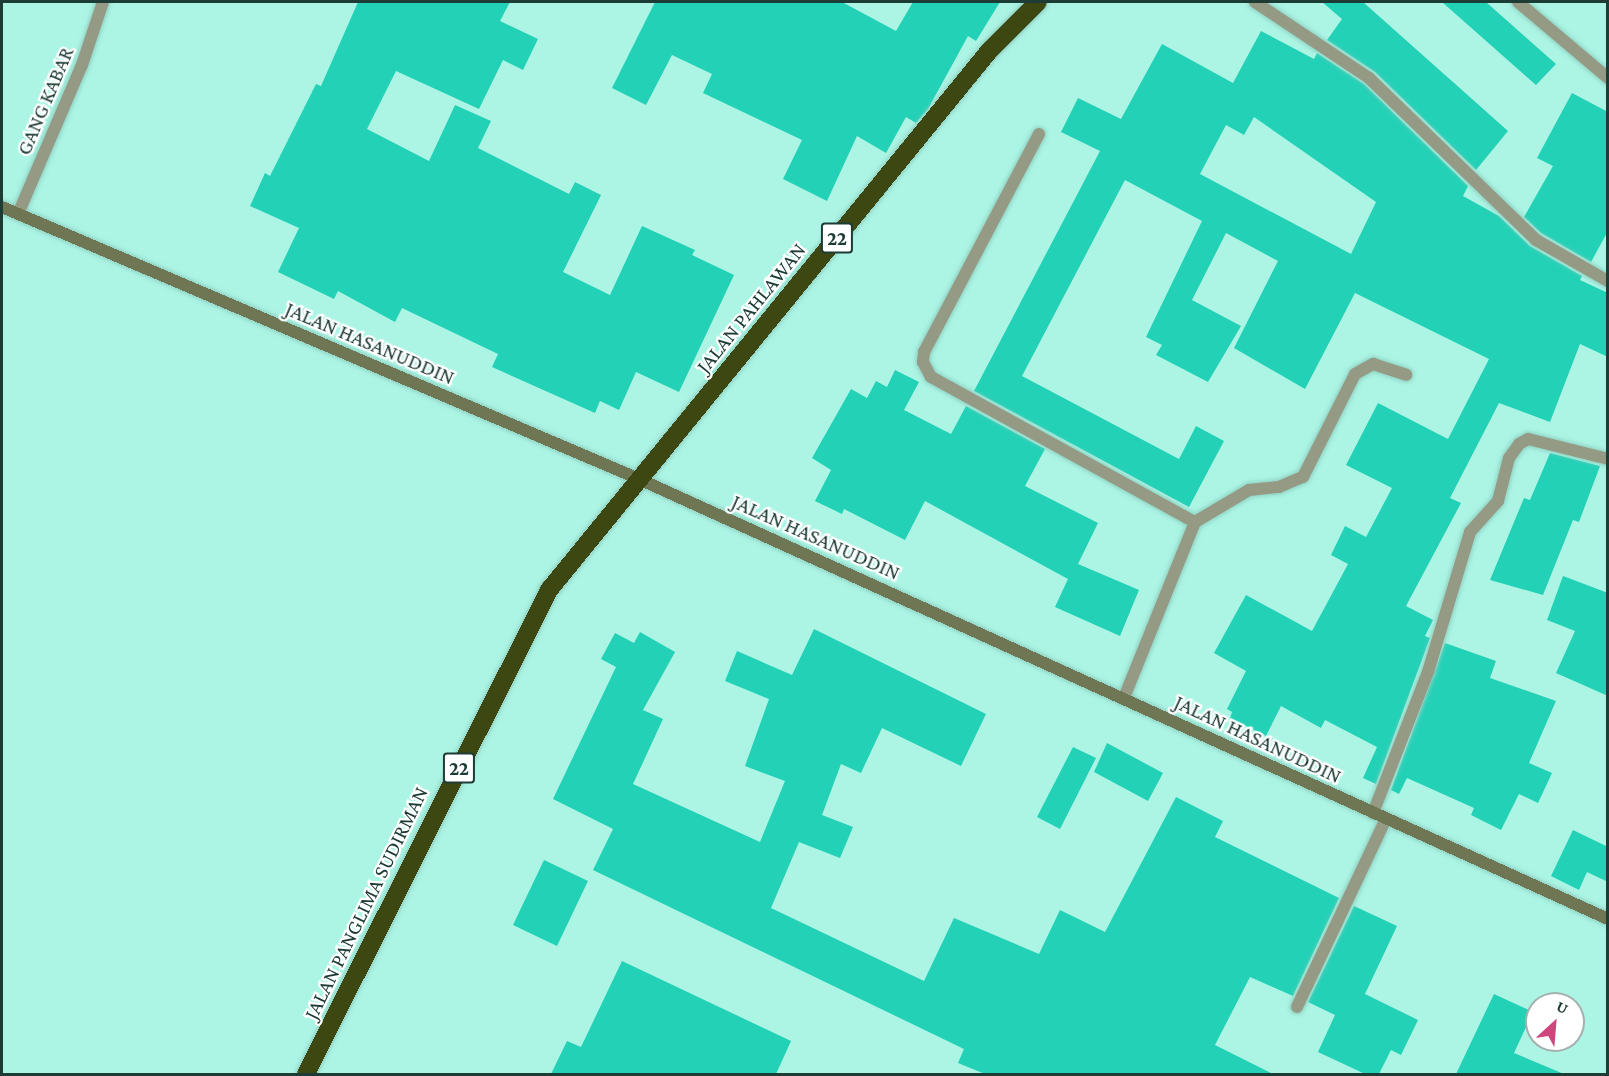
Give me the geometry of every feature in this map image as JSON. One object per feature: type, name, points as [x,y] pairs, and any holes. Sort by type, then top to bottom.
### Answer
[{"type":"highway","name":"JALAN PAHLAWAN","points":[[639,479],[989,51],[1038,2]]},
{"type":"highway","name":"JALAN PANGLIMA SUDIRMAN","points":[[306,1074],[549,590],[639,479]]},
{"type":"main road","name":"JALAN HASANUDDIN","points":[[2,207],[639,479],[1608,919]]},
{"type":"street","name":"GANG KABAR","points":[[18,214],[82,65],[103,2]]},
{"type":"street","points":[[1255,2],[1369,78],[1536,240],[1608,281]]},
{"type":"street","points":[[1518,2],[1608,78]]},
{"type":"street","points":[[1039,134],[924,352],[924,367],[931,377],[1195,522]]},
{"type":"street","points":[[1124,698],[1195,522],[1249,490],[1279,487],[1303,477],[1355,374],[1373,364],[1406,375]]},
{"type":"street","points":[[1373,813],[1428,672],[1470,532],[1497,501],[1509,458],[1519,444],[1528,440],[1608,459]]},
{"type":"street","points":[[1297,1007],[1386,819]]},
{"type":"building","points":[[358,2],[510,2],[500,21],[538,39],[523,70],[503,60],[479,109],[396,71],[367,129],[429,161],[455,105],[491,121],[478,148],[569,194],[575,182],[601,195],[563,272],[610,295],[642,226],[695,250],[692,255],[734,275],[679,392],[636,372],[619,410],[600,401],[595,413],[492,367],[498,354],[402,308],[395,322],[338,291],[334,299],[278,272],[299,228],[250,206],[265,173],[270,176],[316,84],[321,86]]},
{"type":"building","points":[[655,2],[842,2],[896,31],[913,2],[1000,2],[976,41],[968,36],[928,109],[916,123],[906,117],[886,153],[857,136],[827,201],[783,179],[802,140],[703,93],[712,74],[672,55],[646,105],[612,88]]},
{"type":"building","points":[[1322,2],[1363,2],[1508,131],[1476,170],[1375,72],[1327,40],[1342,19]]},
{"type":"building","points":[[1442,2],[1486,2],[1556,64],[1536,85]]},
{"type":"building","points":[[1261,31],[1314,59],[1317,53],[1364,84],[1468,186],[1463,196],[1499,216],[1530,246],[1582,276],[1580,280],[1608,293],[1608,357],[1580,344],[1550,422],[1499,403],[1450,498],[1461,503],[1406,606],[1433,620],[1425,636],[1430,638],[1376,784],[1363,778],[1377,747],[1325,720],[1321,728],[1281,706],[1266,736],[1230,718],[1232,712],[1227,709],[1246,671],[1214,653],[1246,595],[1312,631],[1348,564],[1331,555],[1345,526],[1366,537],[1392,488],[1346,465],[1378,403],[1448,439],[1489,359],[1355,293],[1305,389],[1234,348],[1278,261],[1226,233],[1192,300],[1241,326],[1208,382],[1156,355],[1162,345],[1146,337],[1202,221],[1125,180],[1022,376],[1179,459],[1196,426],[1224,441],[1189,507],[974,391],[1100,151],[1061,132],[1078,98],[1121,119],[1162,44],[1233,83]],"holes":[[[1254,117],[1376,202],[1351,254],[1200,174],[1226,125],[1244,135]]]},
{"type":"building","points":[[1572,93],[1608,112],[1608,231],[1591,262],[1541,233],[1524,217],[1553,166],[1537,158]]},
{"type":"building","points":[[895,370],[919,382],[904,410],[951,434],[966,406],[1045,449],[1025,486],[1098,523],[1078,564],[1139,590],[1120,636],[1055,607],[1068,579],[925,501],[905,540],[844,509],[842,514],[815,501],[831,470],[812,458],[851,389],[867,398],[876,381],[887,387]]},
{"type":"building","points":[[1550,453],[1600,466],[1579,522],[1573,520],[1543,595],[1490,580],[1524,498],[1530,500]]},
{"type":"building","points":[[1563,576],[1608,593],[1608,696],[1556,673],[1575,631],[1547,620]]},
{"type":"building","points":[[814,629],[986,714],[961,766],[882,728],[861,773],[841,764],[822,815],[853,827],[840,858],[799,842],[771,908],[924,981],[954,918],[1039,954],[1060,910],[1105,932],[1176,797],[1223,821],[1215,837],[1339,898],[1293,996],[1250,977],[1215,1045],[1273,1074],[985,1074],[958,1063],[964,1049],[593,870],[613,829],[553,799],[616,667],[601,659],[615,633],[634,643],[640,632],[675,652],[643,710],[663,719],[633,784],[760,842],[785,781],[745,766],[769,699],[725,681],[737,651],[792,675]]},
{"type":"building","points":[[1445,643],[1496,661],[1490,678],[1556,701],[1529,763],[1552,773],[1538,803],[1519,794],[1501,830],[1471,815],[1474,808],[1407,778],[1399,794],[1391,790]]},
{"type":"building","points":[[1107,743],[1163,773],[1148,801],[1094,772]]},
{"type":"building","points":[[1073,747],[1096,758],[1060,829],[1037,817]]},
{"type":"building","points":[[1573,830],[1608,847],[1608,882],[1587,872],[1579,890],[1551,876]]},
{"type":"building","points":[[544,860],[588,881],[557,946],[513,925]]},
{"type":"building","points":[[1354,906],[1397,926],[1365,994],[1418,1020],[1401,1055],[1391,1050],[1379,1074],[1365,1074],[1318,1052],[1335,1015],[1308,1002]]},
{"type":"building","points":[[622,961],[791,1041],[776,1074],[551,1074],[567,1041],[581,1047]]},
{"type":"building","points":[[1494,994],[1525,1008],[1525,1029],[1514,1053],[1564,1074],[1456,1074]]}]
